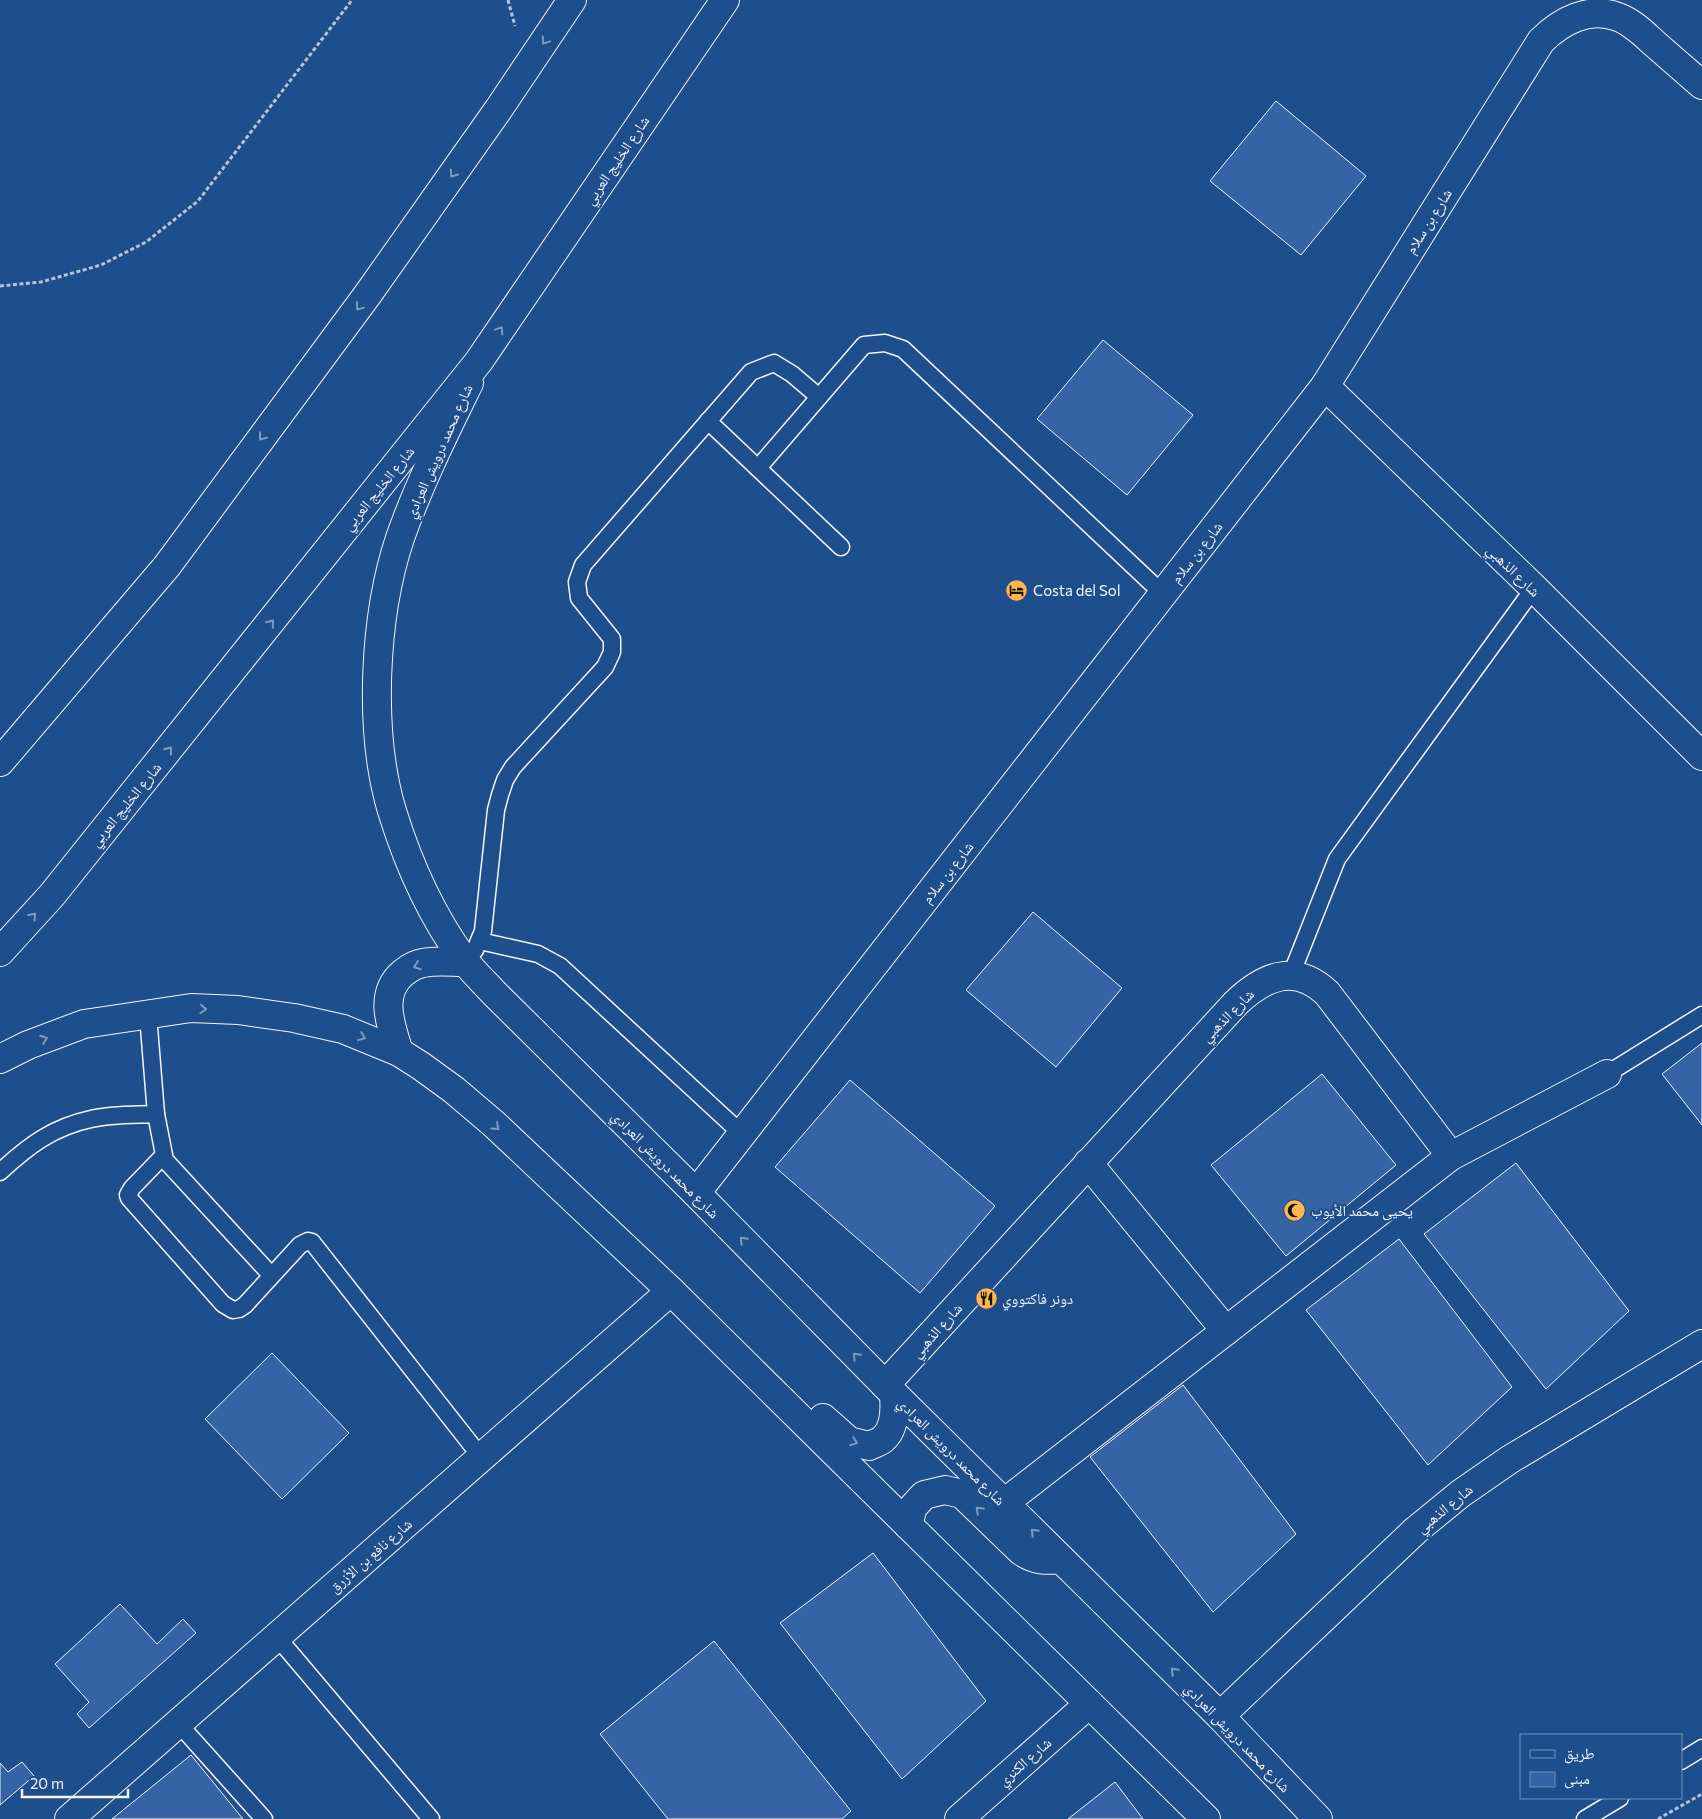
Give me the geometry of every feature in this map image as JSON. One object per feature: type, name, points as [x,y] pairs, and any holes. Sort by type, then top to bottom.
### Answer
[{"type":"street","points":[[0,762],[166,566],[374,286],[498,110],[572,0]]},
{"type":"street","name":"شارع الخليج العربي","points":[[0,952],[59,887],[479,361],[725,0]]},
{"type":"street","name":"شارع بن سلام","points":[[696,1193],[1325,386],[1541,41],[1561,23],[1599,7],[1634,26],[1702,85]]},
{"type":"street","name":"شارع محمد درويش العرادي","points":[[479,361],[422,479],[400,540],[387,592],[381,627],[377,682],[378,720],[383,766],[392,809],[422,890],[445,932],[472,951],[494,993],[696,1193],[889,1390],[1220,1716],[1318,1819]]},
{"type":"street","name":"شارع الذهبي","points":[[1325,386],[1534,588],[1702,756]]},
{"type":"street","points":[[398,1052],[389,1020],[388,1005],[390,991],[397,978],[409,968],[472,951]]},
{"type":"street","points":[[1291,975],[1317,984],[1327,993],[1452,1156]]},
{"type":"street","name":"شارع الذهبي","points":[[889,1390],[1088,1163],[1249,990],[1275,977],[1291,975]]},
{"type":"street","points":[[0,1059],[28,1045],[84,1024],[191,1008],[238,1010],[343,1029],[398,1052],[421,1066],[454,1090],[494,1124],[672,1291],[1206,1819]]},
{"type":"street","points":[[1004,1503],[1452,1156],[1607,1074]]},
{"type":"street","points":[[1088,1163],[1226,1331]]},
{"type":"street","name":"شارع نافع بن الأزرق","points":[[69,1819],[672,1291]]},
{"type":"street","points":[[719,1338],[769,1368],[849,1441],[869,1446],[884,1439],[891,1427],[894,1407],[889,1390]]},
{"type":"street","name":"شارع الذهبي","points":[[1220,1716],[1416,1530],[1460,1494],[1510,1460],[1702,1344]]},
{"type":"street","points":[[908,1525],[914,1507],[924,1495],[945,1490],[962,1494],[1021,1551],[1030,1557],[1045,1561],[1061,1559]]},
{"type":"street","name":"شارع الكنري","points":[[959,1819],[1090,1704]]},
{"type":"lane","points":[[758,468],[864,345],[885,343],[903,349],[1163,594]]},
{"type":"lane","points":[[742,1134],[560,966],[549,959],[531,952],[472,951],[483,931],[496,810],[505,780],[513,767],[605,667],[612,652],[612,639],[579,598],[577,582],[584,565],[751,372],[774,364],[792,374],[819,398]]},
{"type":"lane","points":[[708,422],[841,547]]},
{"type":"lane","points":[[1291,975],[1337,860],[1534,588]]},
{"type":"lane","points":[[148,1015],[156,1114],[163,1156],[167,1163],[271,1275]]},
{"type":"lane","points":[[1607,1074],[1702,1015]]},
{"type":"lane","points":[[0,1172],[37,1140],[63,1127],[92,1118],[156,1114]]},
{"type":"lane","points":[[163,1156],[132,1188],[128,1195],[223,1304],[233,1310],[245,1305],[300,1245],[308,1241],[312,1242],[482,1457]]},
{"type":"lane","points":[[277,1637],[430,1819]]},
{"type":"lane","points":[[178,1723],[264,1819]]},
{"type":"lane","points":[[1682,1759],[1702,1748]]},
{"type":"lane","points":[[1585,1819],[1618,1799]]},
{"type":"path","points":[[0,286],[41,282],[101,265],[146,242],[198,201],[352,0]]},
{"type":"path","points":[[1658,1819],[1702,1794]]},
{"type":"building","points":[[1276,101],[1366,176],[1301,255],[1210,181]]},
{"type":"building","points":[[1103,340],[1193,415],[1127,495],[1037,419]]},
{"type":"building","points":[[1033,912],[1122,988],[1056,1067],[966,990]]},
{"type":"building","points":[[1702,1043],[1702,1125],[1662,1074]]},
{"type":"building","name":"يحيى محمد الأيوب","points":[[1322,1074],[1396,1165],[1286,1256],[1211,1165]]},
{"type":"building","points":[[850,1080],[995,1206],[920,1293],[775,1167]]},
{"type":"building","points":[[1516,1163],[1629,1311],[1546,1389],[1424,1234]]},
{"type":"building","points":[[1399,1239],[1512,1387],[1428,1465],[1306,1310]]},
{"type":"building","points":[[272,1353],[349,1433],[282,1499],[205,1419]]},
{"type":"building","points":[[1183,1385],[1296,1534],[1213,1612],[1090,1457]]},
{"type":"building","points":[[873,1553],[986,1701],[902,1779],[780,1623]]},
{"type":"building","points":[[120,1604],[157,1644],[183,1619],[196,1633],[89,1728],[77,1714],[89,1702],[55,1664]]},
{"type":"building","points":[[714,1641],[851,1811],[842,1819],[668,1819],[600,1734]]},
{"type":"building","points":[[191,1755],[243,1819],[112,1819]]},
{"type":"building","points":[[22,1762],[34,1776],[0,1805],[0,1763],[8,1772]]},
{"type":"building","points":[[1115,1782],[1143,1819],[1068,1819]]},
{"type":"place","name":"Costa del Sol","points":[[1017,590]]},
{"type":"place","name":"يحيى محمد الأيوب","points":[[1295,1210]]},
{"type":"place","name":"دونر فاكتووي","points":[[986,1298]]}]
